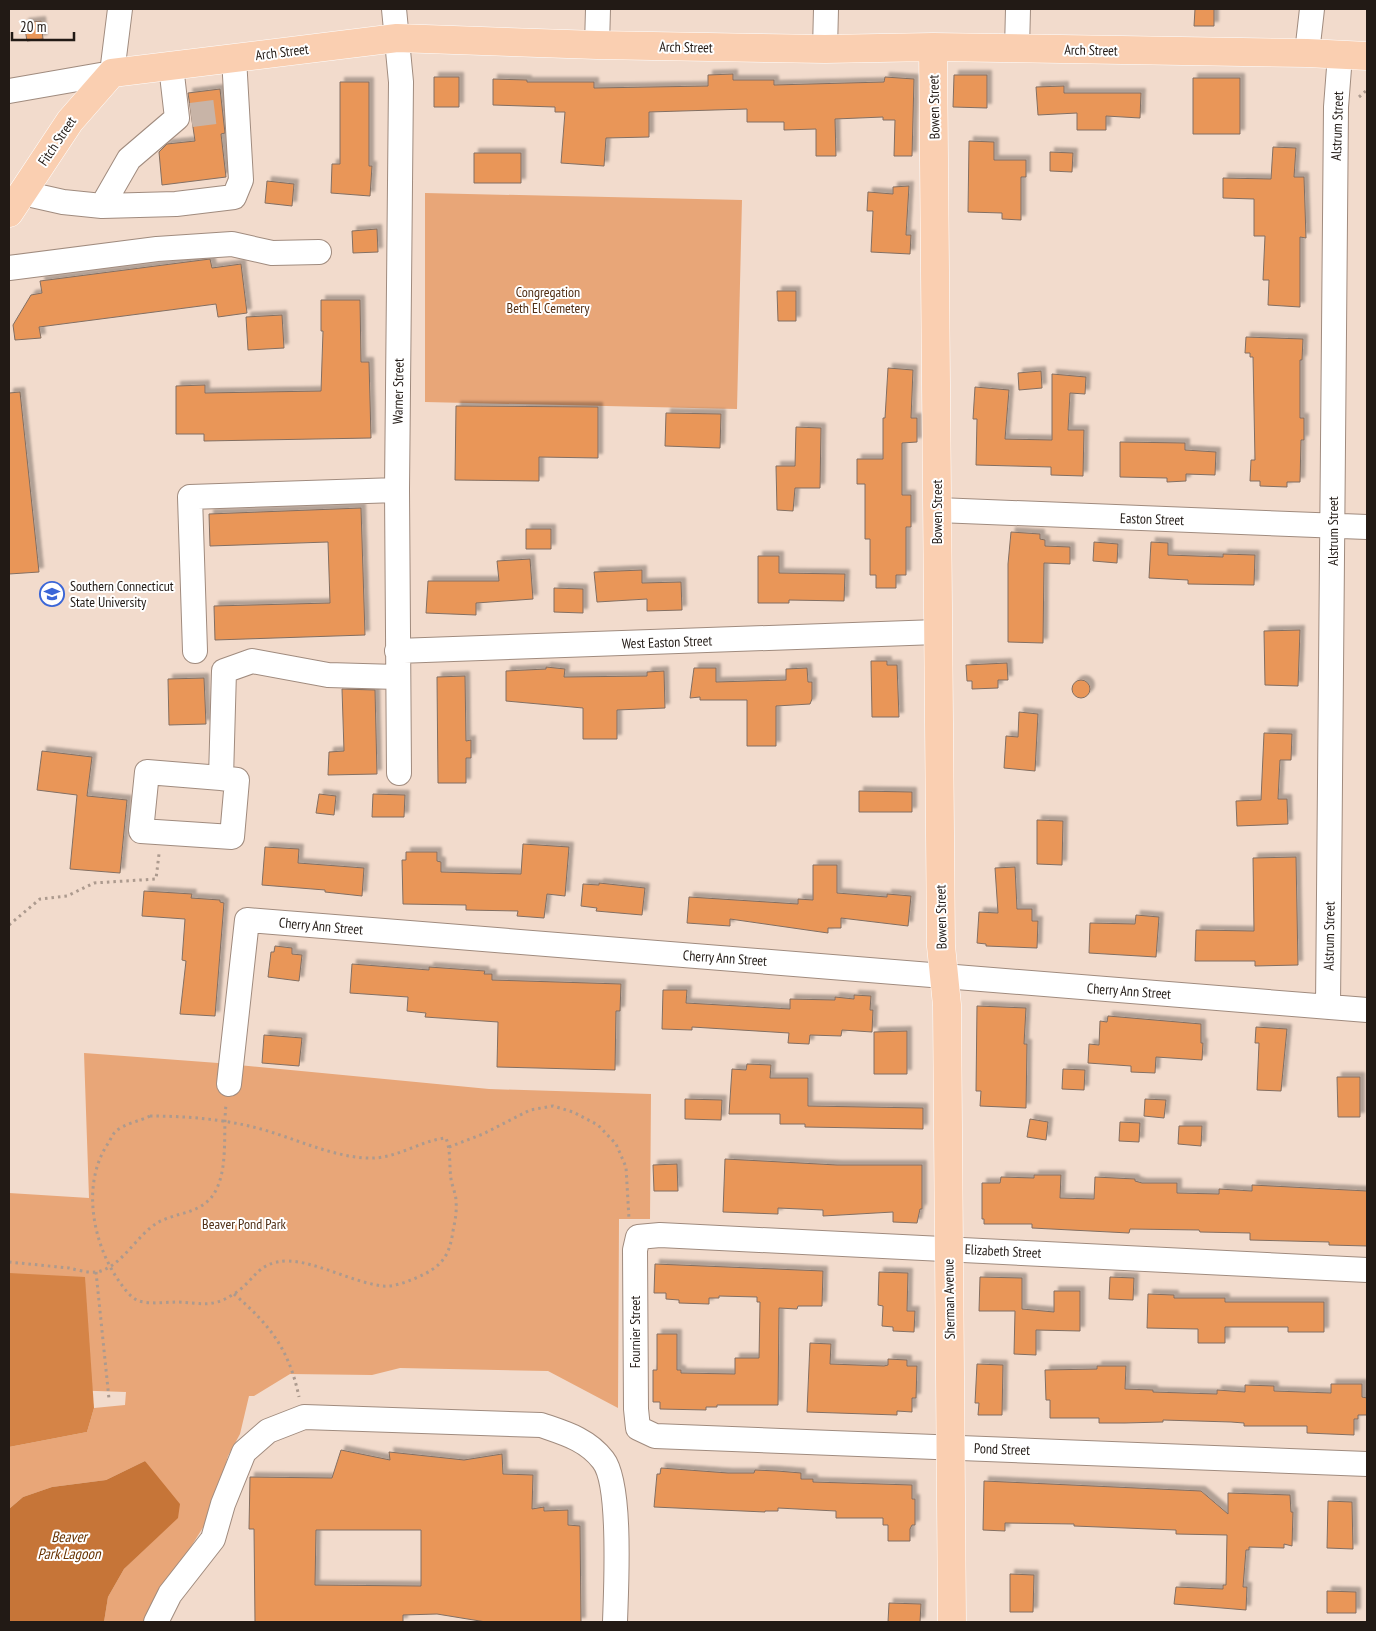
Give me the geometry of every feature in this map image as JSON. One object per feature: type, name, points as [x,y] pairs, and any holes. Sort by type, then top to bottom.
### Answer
[{"type":"main road","name":"Arch Street","points":[[112,73],[397,38],[825,50],[933,47],[1307,53],[1367,56]]},
{"type":"main road","name":"Bowen Street","points":[[933,47],[941,946],[945,976]]},
{"type":"main road","name":"Fitch Street","points":[[16,203],[70,121],[112,73]]},
{"type":"main road","name":"Sherman Avenue","points":[[945,976],[952,1622]]},
{"type":"street","points":[[112,73],[120,9]]},
{"type":"street","name":"Warner Street","points":[[394,9],[401,82],[397,490],[399,773]]},
{"type":"street","points":[[597,45],[598,9]]},
{"type":"street","points":[[825,50],[826,9]]},
{"type":"street","points":[[1017,49],[1018,9]]},
{"type":"street","points":[[1307,53],[1312,9]]},
{"type":"street","name":"Alstrum Street","points":[[1328,1007],[1336,107],[1340,55]]},
{"type":"street","points":[[16,203],[63,202],[102,206],[176,204],[234,197],[241,180],[229,110],[234,58]]},
{"type":"street","points":[[102,206],[129,159],[184,117],[172,66]]},
{"type":"street","name":"Arch Street","points":[[9,91],[49,86],[112,73]]},
{"type":"street","points":[[9,268],[157,249],[232,244],[272,253],[319,252]]},
{"type":"street","points":[[230,667],[188,647],[190,497],[397,490]]},
{"type":"street","name":"Easton Street","points":[[938,510],[1367,527]]},
{"type":"street","name":"West Easton Street","points":[[397,652],[937,632]]},
{"type":"street","points":[[220,778],[224,671],[230,667],[252,661],[328,675],[397,677]]},
{"type":"street","points":[[147,772],[220,778],[237,780],[232,837],[141,831],[147,772]]},
{"type":"street","name":"Cherry Ann Street","points":[[229,1084],[247,920],[1367,1010]]},
{"type":"street","name":"Elizabeth Street","points":[[638,1237],[660,1234],[1367,1270]]},
{"type":"street","name":"Fournier Street","points":[[638,1237],[635,1260],[636,1409],[638,1428]]},
{"type":"street","points":[[156,1622],[170,1594],[213,1539],[223,1504],[244,1452],[268,1431],[304,1417],[541,1425],[576,1436],[604,1460],[612,1487],[616,1528],[616,1622]]},
{"type":"street","name":"Pond Street","points":[[638,1428],[655,1436],[1367,1464]]},
{"type":"path","points":[[9,925],[40,899],[67,896],[94,883],[156,879],[161,832]]},
{"type":"path","points":[[449,1147],[483,1134],[530,1110],[553,1106],[573,1112],[598,1125],[616,1144],[626,1167],[628,1217],[638,1237]]},
{"type":"path","points":[[150,1116],[182,1116],[224,1122],[266,1130],[340,1154],[366,1158],[387,1158],[418,1144],[434,1139],[446,1138],[449,1147],[456,1214],[451,1247],[443,1261],[428,1272],[405,1282],[386,1286],[359,1282],[304,1264],[288,1261],[269,1264],[260,1268],[234,1294],[218,1302],[201,1306],[179,1302],[142,1302],[133,1298],[110,1266],[96,1229],[93,1200],[95,1175],[102,1152],[116,1131],[150,1116]]},
{"type":"path","points":[[9,1262],[96,1272],[110,1266],[125,1255],[137,1238],[158,1222],[186,1215],[206,1203],[217,1188],[222,1164],[224,1122]]},
{"type":"path","points":[[96,1272],[109,1399]]},
{"type":"path","points":[[234,1294],[262,1318],[285,1352],[304,1417]]},
{"type":"green space","name":"Congregation Beth El Cemetery","points":[[425,193],[742,200],[737,409],[425,402]]},
{"type":"green space","name":"Beaver Pond Park","points":[[84,1053],[218,1063],[489,1089],[651,1094],[650,1219],[619,1219],[618,1408],[548,1371],[400,1368],[372,1375],[290,1374],[254,1396],[249,1396],[240,1434],[228,1456],[212,1513],[144,1622],[104,1622],[108,1597],[124,1569],[178,1517],[145,1461],[106,1480],[52,1487],[23,1497],[9,1509],[9,1447],[87,1432],[94,1408],[125,1405],[126,1392],[9,1388],[9,1193],[89,1198]]},
{"type":"shaded area","points":[[9,1273],[85,1277],[94,1408],[87,1432],[9,1447]]},
{"type":"water","name":"Beaver Park Lagoon","points":[[145,1461],[180,1504],[178,1518],[124,1569],[108,1597],[104,1622],[9,1622],[9,1509],[23,1497],[52,1487],[106,1480]]},
{"type":"building","points":[[1195,9],[1214,9],[1214,26],[1194,26]]},
{"type":"building","points":[[41,21],[43,39],[27,41],[24,23]]},
{"type":"building","points":[[733,74],[733,80],[774,80],[774,85],[884,82],[885,77],[914,79],[912,156],[894,156],[895,120],[883,120],[883,117],[835,119],[836,156],[816,156],[816,129],[784,130],[784,122],[747,122],[747,109],[649,112],[649,137],[606,138],[604,166],[561,163],[565,112],[555,112],[555,107],[493,105],[493,79],[527,80],[527,82],[594,82],[594,88],[708,86],[708,75]]},
{"type":"building","points":[[954,75],[987,75],[987,108],[953,107]]},
{"type":"building","points":[[434,77],[459,77],[459,107],[434,107]]},
{"type":"building","points":[[1193,78],[1240,78],[1240,134],[1193,134]]},
{"type":"building","points":[[340,82],[369,82],[369,166],[372,166],[370,196],[331,193],[332,164],[340,164]]},
{"type":"building","points":[[1064,86],[1064,93],[1141,93],[1140,118],[1106,116],[1106,130],[1077,130],[1077,113],[1038,115],[1036,87]]},
{"type":"building","points":[[220,89],[225,133],[221,134],[226,177],[162,185],[159,152],[167,144],[195,141],[188,93]]},
{"type":"building","points":[[969,141],[994,142],[994,160],[1026,160],[1026,177],[1021,177],[1021,220],[1002,219],[1002,213],[968,212]]},
{"type":"building","points":[[1273,147],[1296,148],[1294,177],[1304,177],[1306,238],[1300,237],[1300,307],[1268,305],[1269,280],[1263,280],[1265,236],[1254,236],[1254,199],[1223,198],[1223,178],[1271,179]]},
{"type":"building","points":[[1050,152],[1073,153],[1072,172],[1050,171]]},
{"type":"building","points":[[474,153],[521,153],[521,183],[474,183]]},
{"type":"building","points":[[267,181],[294,184],[292,206],[265,203]]},
{"type":"building","points":[[909,186],[906,235],[911,235],[910,254],[871,252],[873,211],[867,211],[868,192],[893,194],[893,187]]},
{"type":"building","points":[[377,229],[378,252],[353,253],[352,231]]},
{"type":"building","points":[[210,259],[212,268],[241,264],[247,313],[218,317],[216,304],[39,327],[41,338],[15,340],[13,325],[31,295],[42,293],[40,281]]},
{"type":"building","points":[[777,291],[796,291],[796,321],[778,321]]},
{"type":"building","points":[[321,300],[360,300],[361,362],[369,362],[371,438],[204,441],[204,434],[176,434],[176,386],[205,385],[205,393],[321,391],[323,331],[321,331]]},
{"type":"building","points":[[282,315],[284,348],[248,350],[246,317]]},
{"type":"building","points":[[1246,337],[1303,339],[1302,360],[1300,360],[1300,418],[1304,418],[1304,440],[1301,440],[1300,482],[1287,482],[1287,487],[1260,486],[1260,481],[1250,481],[1251,460],[1255,460],[1253,357],[1250,357],[1250,353],[1245,353]]},
{"type":"building","points":[[888,368],[913,370],[911,418],[917,418],[917,442],[902,443],[902,495],[911,495],[911,527],[906,527],[906,575],[896,575],[896,588],[876,588],[876,575],[870,575],[870,539],[865,539],[865,484],[857,484],[857,459],[883,459],[883,418],[885,418]]},
{"type":"building","points":[[1041,371],[1042,388],[1019,390],[1018,373]]},
{"type":"building","points":[[1052,374],[1086,377],[1085,394],[1070,393],[1068,430],[1084,430],[1083,476],[1051,475],[1051,467],[976,465],[977,419],[973,419],[975,387],[1009,390],[1005,439],[1052,440]]},
{"type":"building","points":[[20,392],[39,572],[9,574],[9,393]]},
{"type":"building","points":[[456,406],[598,407],[598,458],[539,457],[539,481],[455,480]]},
{"type":"building","points":[[666,413],[721,414],[720,448],[665,446]]},
{"type":"building","points":[[796,427],[821,428],[820,488],[795,488],[793,511],[777,510],[776,466],[795,466]]},
{"type":"building","points":[[1120,442],[1185,443],[1185,450],[1216,452],[1215,475],[1186,474],[1186,481],[1167,482],[1167,478],[1120,477]]},
{"type":"building","points":[[361,508],[365,635],[215,640],[214,606],[330,603],[328,542],[210,546],[209,514]]},
{"type":"building","points":[[526,529],[551,529],[551,549],[526,549]]},
{"type":"building","points":[[1011,532],[1040,534],[1040,539],[1045,540],[1045,546],[1070,547],[1070,564],[1044,563],[1043,643],[1008,642],[1008,564]]},
{"type":"building","points":[[1094,542],[1118,544],[1117,563],[1093,561]]},
{"type":"building","points":[[1151,542],[1168,543],[1168,555],[1223,557],[1223,554],[1255,555],[1254,585],[1188,584],[1188,580],[1149,578]]},
{"type":"building","points":[[758,556],[779,556],[779,573],[845,574],[844,601],[789,600],[789,603],[758,603]]},
{"type":"building","points":[[530,559],[533,599],[476,603],[476,615],[426,613],[428,581],[499,581],[497,561]]},
{"type":"building","points":[[642,570],[642,583],[681,582],[682,610],[647,611],[647,599],[597,602],[594,572]]},
{"type":"building","points":[[554,588],[583,589],[583,613],[554,612]]},
{"type":"building","points":[[1300,630],[1298,686],[1265,685],[1264,631]]},
{"type":"building","points":[[871,661],[887,661],[887,665],[897,665],[899,717],[872,717]]},
{"type":"building","points":[[1007,663],[1008,680],[998,680],[998,688],[972,689],[972,681],[967,681],[966,665]]},
{"type":"building","points":[[546,667],[565,669],[564,677],[647,676],[647,672],[664,671],[665,708],[617,710],[617,739],[583,739],[583,708],[506,701],[506,671],[546,669]]},
{"type":"building","points":[[694,668],[716,668],[716,682],[786,680],[786,669],[807,668],[808,682],[812,682],[812,699],[810,704],[776,706],[776,746],[747,746],[747,700],[700,700],[700,697],[690,698]]},
{"type":"building","points":[[465,676],[466,741],[471,740],[471,758],[466,758],[466,783],[438,783],[437,677]]},
{"type":"building","points":[[204,678],[206,724],[169,725],[168,679]]},
{"type":"building","points":[[1081,680],[1087,683],[1090,689],[1087,695],[1081,698],[1075,695],[1072,689],[1075,683]]},
{"type":"building","points":[[342,689],[375,690],[377,774],[328,775],[329,752],[344,751]]},
{"type":"building","points":[[1019,712],[1038,714],[1035,771],[1004,768],[1006,736],[1018,737]]},
{"type":"building","points":[[1264,733],[1292,734],[1291,760],[1280,760],[1278,799],[1287,799],[1288,824],[1237,826],[1236,801],[1261,800]]},
{"type":"building","points":[[42,751],[92,757],[87,796],[127,800],[120,873],[70,869],[77,795],[37,790]]},
{"type":"building","points":[[859,791],[912,792],[912,812],[859,812]]},
{"type":"building","points":[[319,794],[336,796],[334,815],[316,813]]},
{"type":"building","points":[[373,794],[405,795],[404,817],[372,817]]},
{"type":"building","points":[[1037,820],[1063,821],[1062,865],[1037,864]]},
{"type":"building","points":[[523,844],[569,847],[565,896],[547,894],[544,918],[517,916],[518,911],[466,910],[466,905],[403,904],[402,860],[406,860],[406,852],[437,852],[437,861],[441,862],[441,872],[521,874]]},
{"type":"building","points":[[265,847],[299,849],[298,863],[364,868],[362,896],[325,892],[325,890],[262,885]]},
{"type":"building","points":[[1296,857],[1298,965],[1255,966],[1255,961],[1195,961],[1196,930],[1254,931],[1253,858]]},
{"type":"building","points":[[813,865],[837,865],[837,893],[887,897],[887,894],[911,896],[908,926],[841,918],[841,928],[828,928],[828,933],[730,919],[730,926],[687,923],[689,897],[798,904],[798,899],[813,900]]},
{"type":"building","points":[[1015,867],[1017,909],[1032,909],[1032,921],[1038,921],[1037,948],[986,946],[986,944],[977,943],[979,912],[998,913],[995,868]]},
{"type":"building","points":[[599,883],[645,888],[642,915],[596,911],[597,908],[581,906],[583,884],[599,885]]},
{"type":"building","points":[[144,891],[192,894],[191,898],[220,900],[220,902],[224,903],[215,1016],[180,1014],[186,961],[182,960],[185,919],[142,916]]},
{"type":"building","points":[[1136,915],[1159,917],[1156,957],[1089,953],[1090,923],[1135,924]]},
{"type":"building","points":[[275,946],[292,948],[292,954],[302,955],[299,981],[268,977],[271,952],[274,952]]},
{"type":"building","points":[[352,964],[429,970],[429,967],[485,971],[484,974],[492,974],[492,980],[621,984],[620,1011],[616,1011],[615,1070],[497,1067],[498,1022],[425,1017],[426,1013],[407,1011],[408,997],[350,993]]},
{"type":"building","points":[[663,990],[687,990],[686,1003],[790,1009],[790,999],[835,1000],[835,997],[854,999],[854,995],[871,996],[870,1010],[873,1010],[872,1032],[842,1030],[841,1036],[810,1035],[809,1044],[788,1043],[789,1033],[692,1027],[692,1030],[662,1029]]},
{"type":"building","points":[[977,1006],[1026,1008],[1024,1044],[1027,1044],[1026,1108],[980,1106],[981,1091],[976,1091]]},
{"type":"building","points":[[1108,1016],[1201,1024],[1202,1060],[1156,1057],[1155,1073],[1131,1072],[1131,1066],[1088,1063],[1089,1044],[1099,1045],[1100,1021],[1107,1022]]},
{"type":"building","points":[[1256,1027],[1287,1029],[1281,1091],[1257,1090],[1259,1043],[1255,1043]]},
{"type":"building","points":[[907,1031],[907,1074],[874,1074],[874,1032]]},
{"type":"building","points":[[264,1035],[302,1038],[299,1066],[262,1063]]},
{"type":"building","points":[[747,1064],[771,1065],[770,1078],[808,1078],[808,1106],[923,1108],[923,1129],[805,1127],[805,1124],[780,1124],[780,1114],[729,1114],[732,1069],[746,1070]]},
{"type":"building","points":[[1063,1069],[1085,1070],[1084,1090],[1062,1089]]},
{"type":"building","points":[[1337,1077],[1360,1077],[1360,1117],[1338,1117]]},
{"type":"building","points":[[685,1099],[722,1100],[721,1120],[685,1119]]},
{"type":"building","points":[[1145,1099],[1166,1100],[1164,1118],[1144,1116]]},
{"type":"building","points":[[1030,1119],[1048,1122],[1046,1140],[1027,1137]]},
{"type":"building","points":[[1120,1122],[1140,1123],[1139,1142],[1119,1141]]},
{"type":"building","points":[[1179,1126],[1202,1126],[1201,1146],[1178,1144]]},
{"type":"building","points":[[725,1159],[837,1165],[922,1165],[922,1209],[920,1209],[917,1223],[893,1222],[893,1212],[823,1216],[823,1210],[778,1208],[778,1214],[723,1212]]},
{"type":"building","points":[[677,1164],[678,1191],[654,1191],[653,1165]]},
{"type":"building","points":[[1034,1175],[1061,1175],[1060,1198],[1094,1199],[1095,1177],[1135,1179],[1135,1181],[1142,1183],[1177,1183],[1177,1193],[1219,1194],[1219,1189],[1252,1191],[1252,1185],[1367,1191],[1367,1246],[1329,1245],[1329,1242],[1250,1240],[1250,1233],[1200,1232],[1199,1230],[1130,1229],[1129,1233],[1032,1228],[1032,1224],[984,1224],[984,1219],[982,1219],[982,1183],[1000,1183],[1001,1177],[1034,1178]]},
{"type":"building","points":[[655,1264],[823,1271],[822,1306],[798,1306],[797,1309],[779,1308],[778,1405],[717,1405],[717,1407],[706,1407],[706,1410],[660,1409],[660,1402],[653,1402],[653,1370],[657,1370],[657,1334],[677,1334],[677,1370],[681,1370],[681,1373],[735,1374],[735,1358],[759,1358],[760,1302],[757,1302],[757,1297],[719,1296],[719,1298],[709,1298],[709,1304],[679,1303],[679,1300],[666,1299],[666,1293],[654,1293]]},
{"type":"building","points":[[879,1272],[908,1273],[907,1311],[915,1311],[914,1332],[893,1331],[893,1327],[882,1326],[883,1306],[878,1305]]},
{"type":"building","points":[[980,1277],[1022,1278],[1022,1309],[1054,1312],[1054,1291],[1080,1291],[1080,1331],[1036,1330],[1036,1355],[1014,1354],[1015,1311],[979,1311]]},
{"type":"building","points":[[1110,1277],[1134,1278],[1133,1300],[1109,1299]]},
{"type":"building","points":[[1148,1294],[1174,1295],[1174,1298],[1225,1298],[1225,1302],[1324,1302],[1324,1332],[1288,1332],[1288,1327],[1225,1327],[1225,1343],[1198,1343],[1198,1329],[1147,1328]]},
{"type":"building","points":[[810,1343],[831,1344],[830,1364],[884,1366],[888,1365],[888,1359],[907,1360],[907,1366],[917,1366],[916,1398],[912,1398],[912,1412],[897,1411],[897,1415],[807,1412]]},
{"type":"building","points":[[977,1364],[1003,1365],[1002,1415],[978,1415],[979,1403],[975,1403]]},
{"type":"building","points":[[1097,1366],[1126,1366],[1125,1389],[1153,1390],[1153,1392],[1217,1394],[1217,1390],[1245,1392],[1245,1385],[1274,1386],[1274,1391],[1331,1393],[1331,1384],[1362,1384],[1362,1397],[1367,1398],[1367,1415],[1358,1415],[1358,1419],[1354,1419],[1354,1435],[1307,1433],[1307,1426],[1244,1426],[1244,1423],[1231,1422],[1163,1420],[1163,1422],[1099,1423],[1099,1418],[1050,1418],[1050,1400],[1046,1400],[1045,1370],[1097,1369]]},
{"type":"building","points":[[341,1450],[390,1460],[389,1452],[464,1460],[502,1454],[503,1474],[533,1475],[532,1509],[544,1507],[544,1511],[568,1510],[568,1525],[580,1526],[581,1622],[486,1622],[437,1614],[403,1615],[403,1622],[255,1622],[254,1529],[249,1529],[250,1477],[332,1478]],"holes":[[[316,1530],[421,1530],[421,1586],[315,1585]]]},
{"type":"building","points":[[661,1468],[728,1473],[754,1473],[755,1470],[777,1471],[801,1473],[801,1479],[813,1479],[813,1482],[912,1485],[912,1499],[915,1499],[915,1525],[912,1525],[910,1529],[910,1541],[888,1541],[888,1525],[883,1525],[883,1518],[836,1518],[836,1511],[778,1508],[778,1511],[765,1512],[654,1507],[657,1474],[660,1474]]},
{"type":"building","points":[[984,1481],[1201,1491],[1228,1514],[1228,1493],[1290,1495],[1291,1512],[1293,1512],[1292,1546],[1284,1544],[1284,1548],[1249,1547],[1249,1550],[1246,1550],[1243,1587],[1247,1587],[1246,1610],[1174,1604],[1176,1587],[1223,1589],[1223,1585],[1226,1585],[1227,1535],[1176,1534],[1176,1530],[1074,1526],[1074,1524],[1005,1523],[1005,1531],[983,1530]]},
{"type":"building","points":[[1328,1501],[1352,1502],[1353,1549],[1327,1548]]},
{"type":"building","points":[[1010,1574],[1034,1575],[1033,1612],[1010,1612]]},
{"type":"building","points":[[1327,1591],[1356,1592],[1356,1613],[1327,1613]]},
{"type":"building","points":[[889,1603],[921,1604],[920,1622],[888,1622]]},
{"type":"tunnel","points":[[191,115],[223,111]]},
{"type":"place","name":"Southern Connecticut State University","points":[[52,594]]}]
